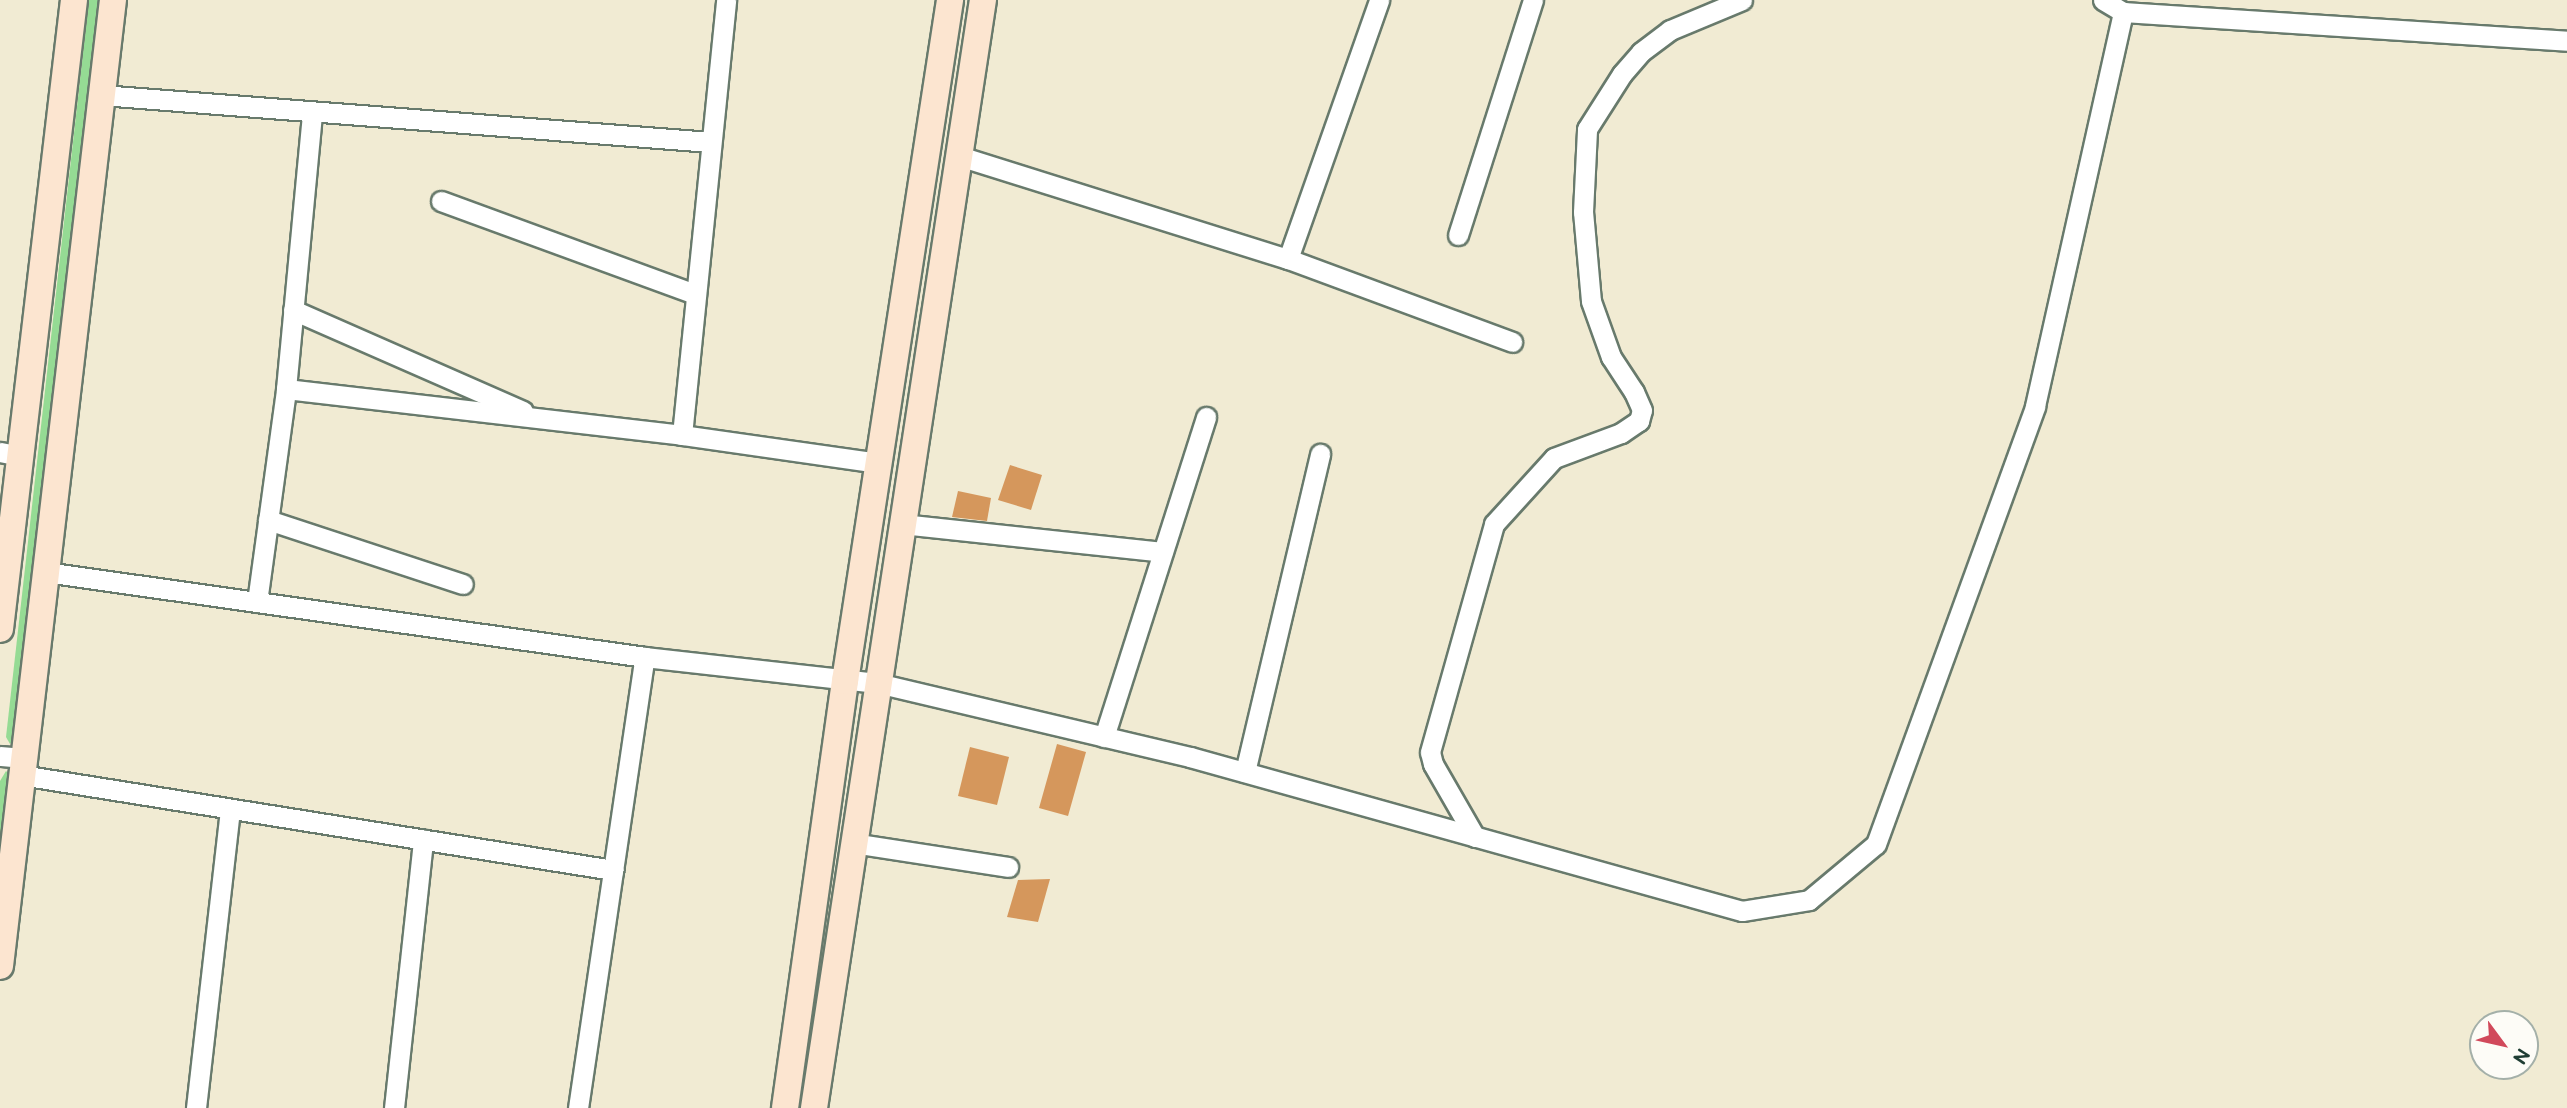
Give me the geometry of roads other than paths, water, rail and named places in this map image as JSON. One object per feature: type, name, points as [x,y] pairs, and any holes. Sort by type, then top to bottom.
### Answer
[{"type":"street","points":[[0,629],[10,454],[74,0]]},
{"type":"street","points":[[0,966],[15,763],[45,572],[113,0]]},
{"type":"street","points":[[682,435],[726,0]]},
{"type":"street","points":[[785,1108],[845,681],[950,0]]},
{"type":"street","points":[[814,1108],[983,0]]},
{"type":"street","points":[[1287,259],[1379,0]]},
{"type":"street","points":[[1458,235],[1533,0]]},
{"type":"street","points":[[1475,837],[1433,764],[1430,752],[1494,524],[1554,458],[1621,433],[1639,421],[1642,410],[1634,392],[1611,357],[1591,301],[1583,212],[1587,129],[1622,74],[1641,52],[1670,30],[1742,0]]},
{"type":"street","points":[[2103,0],[2123,12],[2567,41]]},
{"type":"street","points":[[45,572],[645,657],[877,683],[1245,772],[1741,911],[1809,900],[1876,844],[2035,406],[2123,12]]},
{"type":"street","points":[[102,95],[710,142]]},
{"type":"street","points":[[257,602],[286,389],[312,112]]},
{"type":"street","points":[[959,156],[1287,259],[1511,342]]},
{"type":"street","points":[[442,201],[695,294]]},
{"type":"street","points":[[293,310],[542,419]]},
{"type":"street","points":[[286,389],[682,435],[878,463]]},
{"type":"street","points":[[1104,737],[1206,417]]},
{"type":"street","points":[[1245,772],[1320,454]]},
{"type":"street","points":[[268,520],[463,583]]},
{"type":"street","points":[[901,524],[1163,552]]},
{"type":"street","points":[[578,1108],[645,657]]},
{"type":"street","points":[[15,763],[230,809],[613,870]]},
{"type":"street","points":[[196,1108],[230,809]]},
{"type":"street","points":[[394,1108],[423,840]]},
{"type":"street","points":[[853,843],[1008,867]]}]
